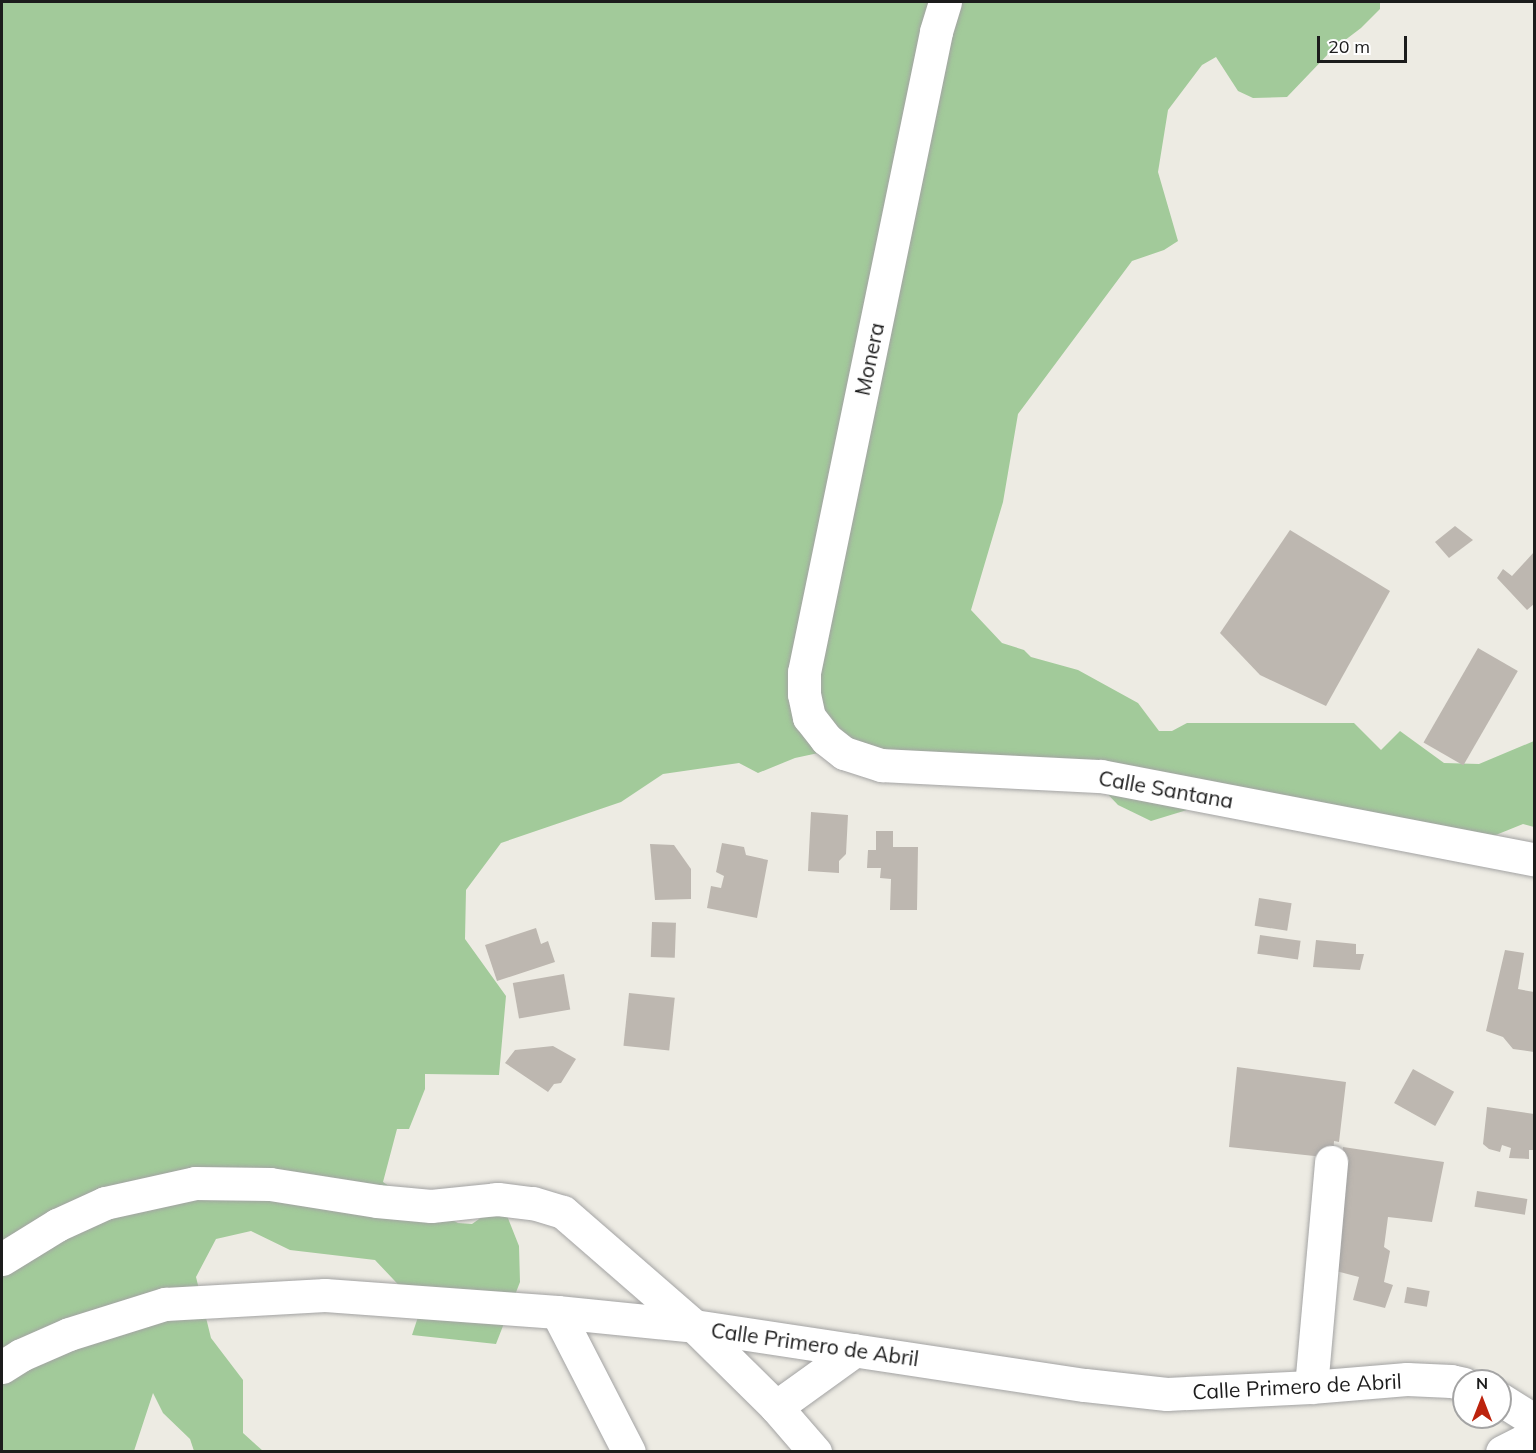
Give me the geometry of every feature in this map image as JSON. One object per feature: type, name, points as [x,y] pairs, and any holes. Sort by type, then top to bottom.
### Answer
[{"type":"street","name":"Monera","points":[[810,717],[804,694],[804,672],[936,32],[945,2]]},
{"type":"street","name":"Calle Santana","points":[[810,717],[826,739],[844,753],[882,765],[1101,776],[1534,859]]},
{"type":"street","points":[[1311,1387],[1331,1162]]},
{"type":"street","points":[[2,1259],[57,1225],[105,1203],[195,1183],[270,1184],[377,1201],[431,1206],[498,1199],[532,1203],[563,1212],[694,1326],[776,1407],[815,1452]]},
{"type":"street","name":"Calle Primero de Abril","points":[[2,1367],[21,1355],[69,1334],[165,1304],[325,1295],[557,1312],[694,1326],[1085,1385],[1167,1394],[1311,1387],[1407,1379],[1452,1381]]},
{"type":"street","points":[[557,1312],[629,1452]]},
{"type":"street","points":[[776,1407],[855,1350]]},
{"type":"street","points":[[1512,1407],[1534,1420]]},
{"type":"street","points":[[1502,1452],[1534,1436]]},
{"type":"green space","points":[[2,2],[1380,2],[1380,9],[1361,28],[1332,50],[1287,97],[1253,98],[1238,91],[1216,57],[1202,65],[1168,110],[1158,172],[1178,241],[1164,250],[1132,261],[1018,414],[1003,502],[971,610],[1002,643],[1024,650],[1031,657],[1078,670],[1138,703],[1159,731],[1172,731],[1187,723],[1354,723],[1381,750],[1400,731],[1444,763],[1479,764],[1534,741],[1534,827],[1523,824],[1481,841],[1213,802],[1151,821],[1118,805],[1100,786],[903,758],[865,743],[795,758],[758,773],[739,763],[663,774],[621,802],[501,843],[466,890],[465,939],[506,996],[499,1075],[425,1074],[425,1089],[409,1129],[397,1129],[383,1182],[405,1197],[458,1223],[472,1224],[502,1203],[519,1246],[520,1282],[496,1344],[412,1335],[418,1317],[411,1298],[375,1260],[290,1250],[251,1231],[216,1239],[196,1277],[211,1338],[243,1380],[243,1433],[263,1451],[194,1451],[190,1439],[163,1413],[153,1393],[134,1451],[2,1452]]},
{"type":"building","points":[[1455,526],[1473,540],[1449,558],[1435,542]]},
{"type":"building","points":[[1290,530],[1390,591],[1326,706],[1260,675],[1220,633]]},
{"type":"building","points":[[1534,552],[1534,604],[1527,610],[1497,578],[1503,569],[1512,576]]},
{"type":"building","points":[[1478,648],[1518,671],[1463,765],[1424,742]]},
{"type":"building","points":[[811,812],[848,815],[846,854],[839,861],[839,873],[808,871]]},
{"type":"building","points":[[876,831],[893,831],[893,847],[918,847],[917,910],[890,910],[891,879],[880,878],[881,868],[867,868],[868,850],[876,850]]},
{"type":"building","points":[[722,843],[744,847],[746,855],[768,860],[757,918],[707,908],[711,886],[721,888],[724,876],[716,872]]},
{"type":"building","points":[[650,844],[674,845],[691,869],[691,899],[655,900]]},
{"type":"building","points":[[1259,898],[1292,903],[1287,931],[1255,926]]},
{"type":"building","points":[[652,922],[676,923],[675,958],[651,957]]},
{"type":"building","points":[[536,928],[541,944],[548,941],[555,962],[497,981],[485,945]]},
{"type":"building","points":[[1260,935],[1301,941],[1298,960],[1257,954]]},
{"type":"building","points":[[1316,940],[1356,944],[1356,954],[1364,954],[1360,970],[1313,967]]},
{"type":"building","points":[[1505,950],[1524,953],[1518,989],[1534,992],[1534,1052],[1513,1049],[1503,1037],[1486,1031]]},
{"type":"building","points":[[564,974],[570,1009],[519,1018],[513,983]]},
{"type":"building","points":[[629,993],[675,998],[669,1051],[623,1046]]},
{"type":"building","points":[[553,1046],[576,1059],[561,1083],[554,1084],[548,1092],[505,1063],[515,1050]]},
{"type":"building","points":[[1237,1067],[1346,1082],[1339,1142],[1334,1141],[1333,1158],[1229,1147]]},
{"type":"building","points":[[1413,1069],[1454,1092],[1435,1126],[1394,1103]]},
{"type":"building","points":[[1487,1107],[1534,1114],[1534,1150],[1529,1150],[1529,1159],[1509,1158],[1511,1148],[1502,1145],[1500,1152],[1489,1149],[1483,1144]]},
{"type":"building","points":[[1343,1147],[1444,1162],[1432,1222],[1388,1217],[1384,1247],[1390,1251],[1384,1282],[1393,1285],[1385,1308],[1353,1300],[1359,1277],[1336,1271],[1344,1211],[1336,1209]]},
{"type":"building","points":[[1477,1191],[1527,1199],[1525,1215],[1474,1207]]},
{"type":"building","points":[[1407,1287],[1430,1291],[1427,1307],[1404,1303]]}]
